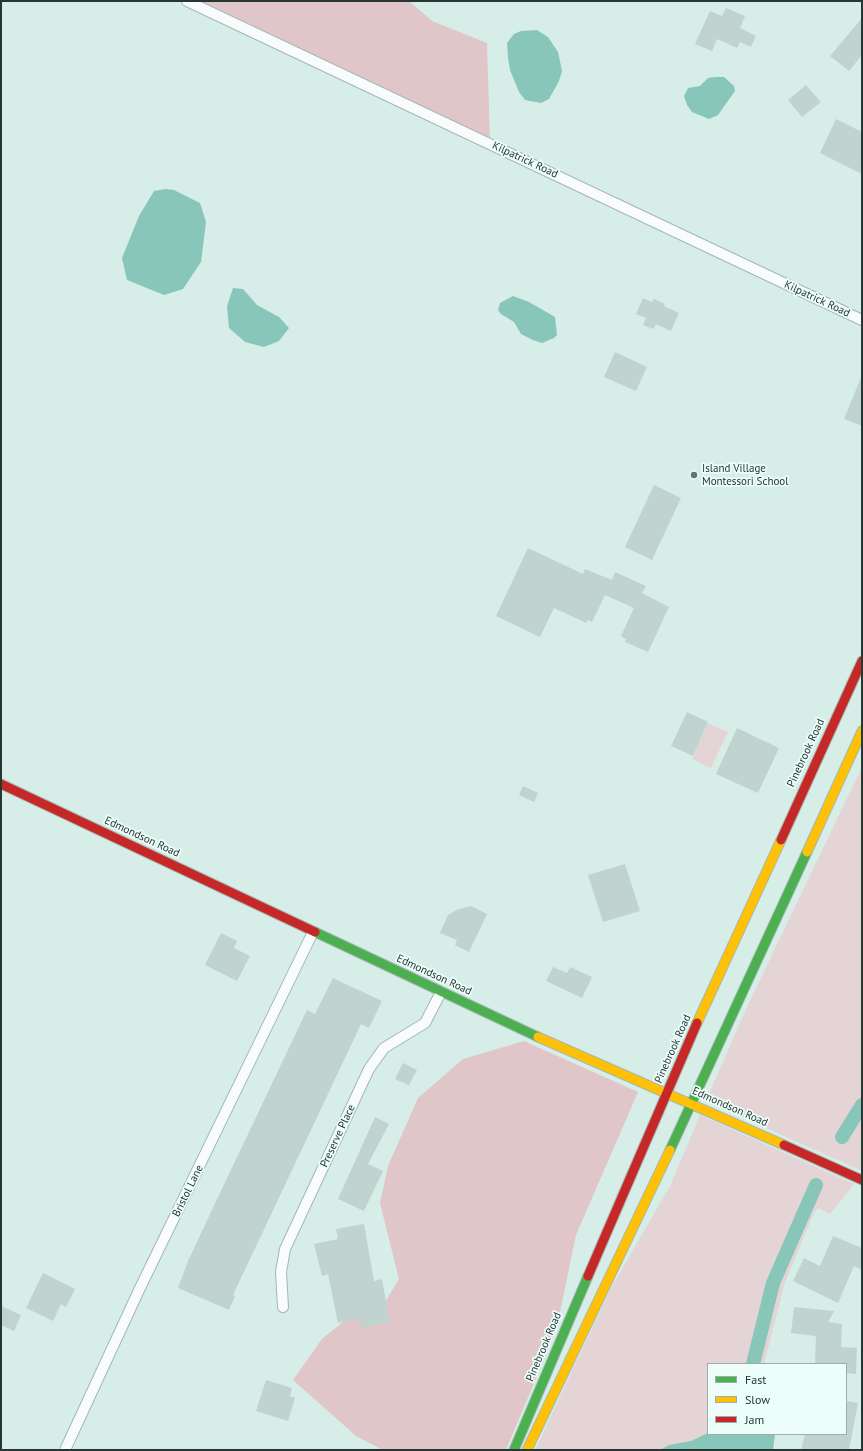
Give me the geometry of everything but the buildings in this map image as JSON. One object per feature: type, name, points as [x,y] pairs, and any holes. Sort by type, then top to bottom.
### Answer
[{"type":"street","name":"Kilpatrick Road","points":[[187,1],[862,320]]},
{"type":"street","name":"Pinebrook Road","points":[[514,1450],[666,1092],[862,661]]},
{"type":"street","points":[[527,1450],[692,1102],[862,731]]},
{"type":"street","name":"Edmondson Road","points":[[1,784],[441,992],[585,1058],[692,1102],[862,1180]]},
{"type":"street","name":"Bristol Lane","points":[[64,1450],[140,1288],[313,932]]},
{"type":"street","name":"Preserve Place","points":[[283,1307],[281,1272],[285,1249],[369,1069],[384,1048],[425,1023],[441,992]]},
{"type":"shaded area","points":[[192,1],[409,1],[432,21],[487,43],[490,142]]},
{"type":"shaded area","points":[[537,30],[548,37],[558,52],[562,71],[559,81],[549,99],[541,103],[525,100],[519,92],[510,70],[507,43],[514,34],[521,31]]},
{"type":"shaded area","points":[[724,77],[734,86],[735,91],[718,115],[709,119],[692,112],[687,105],[684,96],[688,88],[700,86],[708,78]]},
{"type":"shaded area","points":[[166,189],[174,190],[200,203],[206,222],[201,262],[183,289],[164,295],[127,280],[122,258],[139,216],[154,191]]},
{"type":"shaded area","points":[[233,288],[243,289],[257,305],[279,317],[289,328],[279,341],[264,347],[245,342],[229,328],[227,306]]},
{"type":"shaded area","points":[[513,296],[529,302],[555,317],[557,335],[554,338],[542,343],[521,334],[514,322],[501,314],[498,310],[500,303]]},
{"type":"shaded area","points":[[708,723],[728,732],[711,768],[692,759]]},
{"type":"shaded area","points":[[862,767],[862,1171],[706,1101],[746,1009]]},
{"type":"shaded area","points":[[524,1041],[638,1092],[576,1235],[556,1331],[506,1450],[383,1450],[356,1436],[293,1380],[322,1339],[348,1318],[385,1302],[399,1279],[380,1203],[388,1166],[418,1098],[463,1059]]},
{"type":"shaded area","points":[[700,1115],[854,1184],[830,1214],[818,1208],[814,1213],[785,1282],[764,1363],[707,1363],[707,1435],[775,1435],[773,1450],[535,1450],[610,1290],[670,1186]]},
{"type":"shaded area","points":[[707,1433],[707,1435],[775,1435],[773,1450],[660,1450],[669,1445],[691,1441]]},
{"type":"waterway","points":[[842,1137],[862,1105]]},
{"type":"waterway","points":[[753,1363],[773,1283],[816,1185]]},
{"type":"traffic: fast","points":[[670,1150],[807,852]]},
{"type":"traffic: fast","points":[[315,932],[538,1037]]},
{"type":"traffic: fast","points":[[514,1450],[588,1276]]},
{"type":"traffic: slow","points":[[807,852],[862,731]]},
{"type":"traffic: slow","points":[[697,1023],[781,840]]},
{"type":"traffic: slow","points":[[538,1037],[784,1145]]},
{"type":"traffic: slow","points":[[527,1450],[670,1150]]},
{"type":"traffic: jam","points":[[781,840],[862,661]]},
{"type":"traffic: jam","points":[[1,784],[315,932]]},
{"type":"traffic: jam","points":[[588,1276],[697,1023]]},
{"type":"traffic: jam","points":[[784,1145],[862,1180]]},
{"type":"place","name":"Island Village Montessori School","points":[[694,475]]}]
